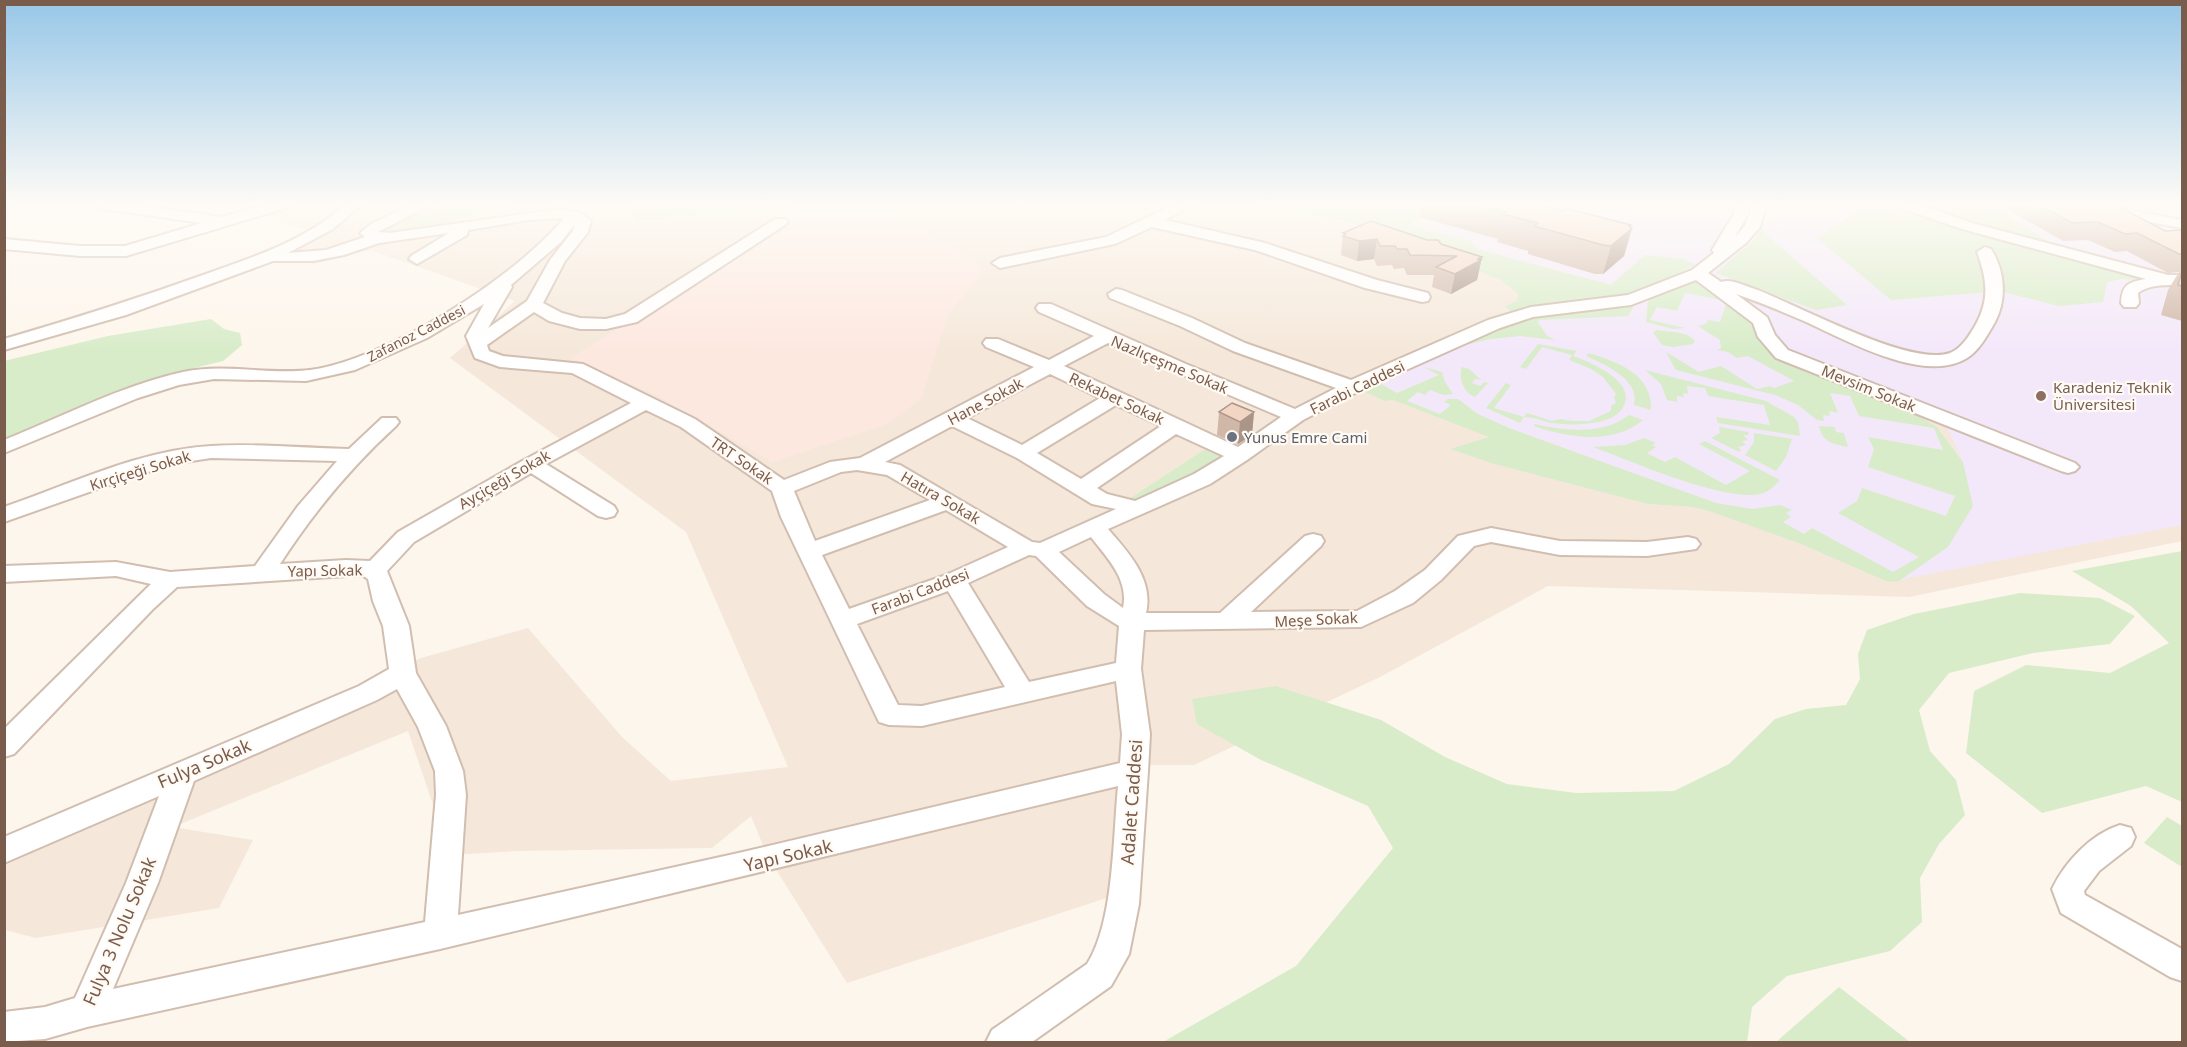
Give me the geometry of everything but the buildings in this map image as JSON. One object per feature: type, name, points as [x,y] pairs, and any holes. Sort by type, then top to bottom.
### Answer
[{"type":"street","points":[[4,345],[120,311],[274,255],[299,260],[328,254]]},
{"type":"street","points":[[417,259],[426,254]]},
{"type":"street","name":"Zafanoz Caddesi","points":[[4,447],[143,390],[172,381],[212,373],[304,376],[343,368],[382,353],[450,319],[510,278],[537,254]]},
{"type":"street","points":[[510,278],[490,307],[476,336],[478,345],[534,304],[563,254]]},
{"type":"street","points":[[534,304],[546,315],[567,322],[612,325],[631,318],[731,254]]},
{"type":"street","points":[[1000,263],[1046,254]]},
{"type":"street","points":[[1282,254],[1371,284],[1422,297]]},
{"type":"street","name":"Farabi Caddesi","points":[[843,620],[1094,527],[1138,508],[1202,479],[1240,456],[1296,416],[1352,387],[1515,316],[1631,300],[1698,273],[1722,254]]},
{"type":"street","points":[[1698,273],[1794,310],[1895,355],[1926,360],[1956,358],[1972,343],[1984,326],[1997,289],[1994,272],[1986,254]]},
{"type":"street","points":[[2076,254],[2175,280]]},
{"type":"street","name":"Mevsim Sokak","points":[[1698,273],[1757,317],[1767,337],[1782,354],[2068,467]]},
{"type":"street","points":[[2130,303],[2130,292],[2137,286],[2175,280]]},
{"type":"street","points":[[1116,294],[1186,322],[1239,347],[1352,387]]},
{"type":"street","name":"Nazlıçeşme Sokak","points":[[1045,308],[1106,337],[1296,416]]},
{"type":"street","name":"Hane Sokak","points":[[864,465],[1106,337]]},
{"type":"street","name":"Rekabet Sokak","points":[[992,343],[1116,397],[1240,456]]},
{"type":"street","name":"TRT Sokak","points":[[478,345],[481,354],[500,361],[576,368],[688,423],[782,488],[792,517],[889,715],[922,716],[1128,669]]},
{"type":"street","points":[[1024,454],[1032,446],[1116,397]]},
{"type":"street","name":"Ayçiçeği Sokak","points":[[373,572],[406,537],[531,464],[647,402]]},
{"type":"street","points":[[952,418],[1024,454],[1100,499],[1138,508]]},
{"type":"street","points":[[264,571],[314,499],[352,455],[389,422]]},
{"type":"street","points":[[1081,489],[1176,425]]},
{"type":"street","name":"Kırçiçeği Sokak","points":[[4,515],[189,454],[211,452],[352,455]]},
{"type":"street","points":[[531,464],[606,511]]},
{"type":"street","name":"Hatıra Sokak","points":[[782,488],[837,466],[864,465],[893,469],[1035,549]]},
{"type":"street","points":[[810,551],[949,501]]},
{"type":"street","points":[[1035,549],[1059,562],[1095,599],[1119,618],[1131,622],[1137,602],[1133,583],[1123,562],[1094,527]]},
{"type":"street","name":"Meşe Sokak","points":[[1131,622],[1361,619],[1404,597],[1432,575],[1466,541],[1491,535],[1560,548],[1647,549],[1688,544]]},
{"type":"street","points":[[1225,622],[1313,541]]},
{"type":"street","name":"Yapı Sokak","points":[[4,574],[116,569],[170,580],[264,571],[346,567],[368,568],[379,576],[385,601],[396,626],[403,673],[432,726],[449,771],[451,795],[440,934]]},
{"type":"street","points":[[4,747],[142,604],[170,580]]},
{"type":"street","points":[[954,580],[1021,692]]},
{"type":"street","name":"Adalet Caddesi","points":[[1004,1042],[1099,975],[1112,954],[1123,904],[1134,771],[1136,734],[1128,669],[1132,639],[1131,622]]},
{"type":"street","name":"Fulya Sokak","points":[[4,851],[368,693],[403,673]]},
{"type":"street","name":"Yapı Sokak","points":[[87,1011],[440,934],[896,830],[1134,771]]},
{"type":"street","name":"Fulya 3 Nolu Sokak","points":[[4,1028],[45,1023],[87,1011],[142,884],[182,773]]},
{"type":"street","points":[[2120,837],[2088,862],[2074,880],[2068,889],[2072,903],[2182,966]]},
{"type":"shaded area","points":[[269,254],[355,254],[315,264],[261,258]]},
{"type":"shaded area","points":[[381,254],[2182,254],[2182,541],[1909,597],[1548,586],[1380,677],[1194,765],[1142,765],[1134,889],[847,983],[767,855],[751,816],[712,848],[517,851],[450,855],[408,731],[173,827],[253,840],[219,908],[36,938],[5,930],[4,850],[421,658],[528,628],[622,737],[671,781],[788,767],[686,532],[450,358],[515,301]]},
{"type":"shaded area","points":[[734,254],[961,254],[985,269],[948,315],[921,399],[887,424],[772,462],[658,396],[571,358],[720,266]]},
{"type":"shaded area","points":[[1453,254],[2182,254],[2182,525],[1888,582],[1801,544],[1709,511],[1692,507],[1648,504],[1494,464],[1450,449],[1489,437],[1393,400],[1385,401],[1363,391],[1464,345],[1475,337],[1544,316],[1635,304],[1701,280],[1727,298],[1763,344],[1776,356],[1937,427],[1962,459],[1941,415],[1794,355],[1779,346],[1771,324],[1759,312],[1698,273],[1684,270],[1635,295],[1565,302],[1510,311],[1505,306],[1517,301],[1518,294],[1502,281],[1472,268]]},
{"type":"green space","points":[[1453,254],[1495,254],[1611,285],[1645,255],[1684,259],[1695,265],[1635,295],[1565,302],[1510,311],[1505,306],[1517,301],[1518,294],[1502,281],[1472,268]]},
{"type":"green space","points":[[1738,254],[1788,254],[1847,305],[1816,310],[1716,273]]},
{"type":"green space","points":[[1836,254],[2075,254],[2154,281],[2121,279],[2107,282],[2103,302],[2059,306],[1999,291],[1891,300]]},
{"type":"green space","points":[[1701,280],[1758,323],[1763,344],[1776,356],[1901,406],[1937,427],[1963,462],[1973,506],[1948,547],[1899,581],[1888,582],[1801,544],[1709,511],[1692,507],[1648,504],[1494,464],[1450,449],[1489,437],[1393,400],[1385,401],[1363,391],[1378,382],[1397,393],[1439,375],[1424,367],[1442,372],[1453,394],[1443,395],[1430,390],[1425,395],[1418,392],[1407,401],[1440,414],[1451,405],[1444,402],[1448,399],[1458,399],[1478,414],[1509,428],[1716,503],[1752,509],[1780,505],[1792,510],[1786,513],[1791,517],[1783,522],[1804,534],[1812,528],[1893,572],[1919,557],[1838,513],[1857,501],[1862,488],[1946,516],[1955,496],[1868,467],[1874,449],[1868,437],[1943,450],[1934,428],[1859,416],[1850,396],[1830,393],[1838,413],[1829,411],[1830,416],[1823,415],[1824,421],[1817,420],[1798,405],[1775,395],[1676,370],[1666,352],[1699,372],[1721,366],[1757,389],[1770,386],[1774,388],[1794,381],[1748,356],[1737,358],[1728,352],[1717,350],[1721,348],[1720,340],[1698,326],[1706,324],[1708,320],[1720,322],[1727,301],[1685,293],[1677,311],[1657,307],[1650,320],[1685,328],[1673,329],[1646,322],[1648,300]]},
{"type":"green space","points":[[1635,304],[1628,316],[1539,320],[1547,336],[1555,340],[1520,336],[1490,339],[1462,346],[1483,335],[1525,320],[1568,311]]},
{"type":"green space","points":[[211,319],[224,329],[240,333],[242,345],[223,361],[182,371],[98,400],[16,436],[5,438],[4,361],[108,336]]},
{"type":"green space","points":[[1657,330],[1683,334],[1695,341],[1693,344],[1673,347],[1662,345],[1653,332]]},
{"type":"green space","points":[[1538,344],[1576,351],[1573,356],[1591,363],[1619,382],[1626,400],[1620,412],[1608,419],[1592,423],[1563,424],[1524,417],[1527,413],[1552,421],[1560,419],[1589,421],[1611,411],[1611,406],[1616,403],[1614,398],[1616,394],[1603,377],[1569,360],[1572,355],[1542,347],[1526,369],[1520,367]]},
{"type":"green space","points":[[1589,353],[1621,365],[1640,379],[1650,398],[1651,410],[1634,405],[1635,396],[1627,381],[1611,368],[1586,356]]},
{"type":"green space","points":[[1462,367],[1469,369],[1481,380],[1475,379],[1472,383],[1480,386],[1484,382],[1488,383],[1475,397],[1463,385]]},
{"type":"green space","points":[[1645,370],[1766,401],[1794,417],[1798,422],[1800,436],[1718,423],[1716,417],[1770,425],[1764,405],[1708,396],[1705,388],[1687,386],[1688,394],[1683,393],[1684,397],[1677,396],[1677,402],[1667,400],[1661,384]]},
{"type":"green space","points":[[1506,383],[1511,385],[1494,408],[1524,417],[1520,423],[1486,408]]},
{"type":"green space","points":[[1629,415],[1643,420],[1631,428],[1605,436],[1561,434],[1534,426],[1535,424],[1584,430],[1608,426]]},
{"type":"green space","points":[[1819,426],[1835,427],[1836,432],[1844,433],[1848,447],[1826,439]]},
{"type":"green space","points":[[1719,427],[1749,432],[1748,435],[1743,435],[1748,440],[1742,441],[1746,445],[1738,447],[1741,450],[1739,452],[1711,438],[1720,433]]},
{"type":"green space","points":[[1754,433],[1792,439],[1786,457],[1776,471],[1745,455],[1754,442]]},
{"type":"green space","points":[[1644,438],[1656,443],[1652,445],[1656,447],[1647,453],[1665,462],[1675,457],[1726,485],[1750,471],[1699,444],[1705,441],[1780,480],[1766,492],[1751,495],[1731,493],[1681,480],[1593,447],[1625,445]]},
{"type":"green space","points":[[1207,448],[1223,455],[1223,462],[1136,504],[1126,501]]},
{"type":"green space","points":[[2182,551],[2182,802],[2146,786],[2042,813],[1966,753],[1974,691],[2026,665],[2110,673],[2169,643],[2131,606],[2072,571]]},
{"type":"green space","points":[[2020,593],[2100,598],[2135,616],[2110,644],[2033,653],[1949,673],[1919,710],[1930,751],[1956,780],[1965,815],[1939,844],[1920,878],[1922,922],[1890,951],[1787,976],[1752,1007],[1747,1042],[1163,1042],[1296,966],[1393,848],[1368,806],[1261,760],[1197,724],[1192,699],[1276,686],[1381,720],[1445,757],[1507,784],[1576,793],[1674,791],[1729,764],[1775,719],[1806,709],[1846,705],[1860,679],[1858,654],[1867,630],[1914,614]]},
{"type":"green space","points":[[2167,817],[2182,826],[2182,867],[2144,843]]},
{"type":"green space","points":[[1839,987],[1910,1042],[1776,1042]]},
{"type":"place","name":"Karadeniz Teknik Üniversitesi","points":[[2041,396]]},
{"type":"place","name":"Yunus Emre Cami","points":[[1232,437]]}]
